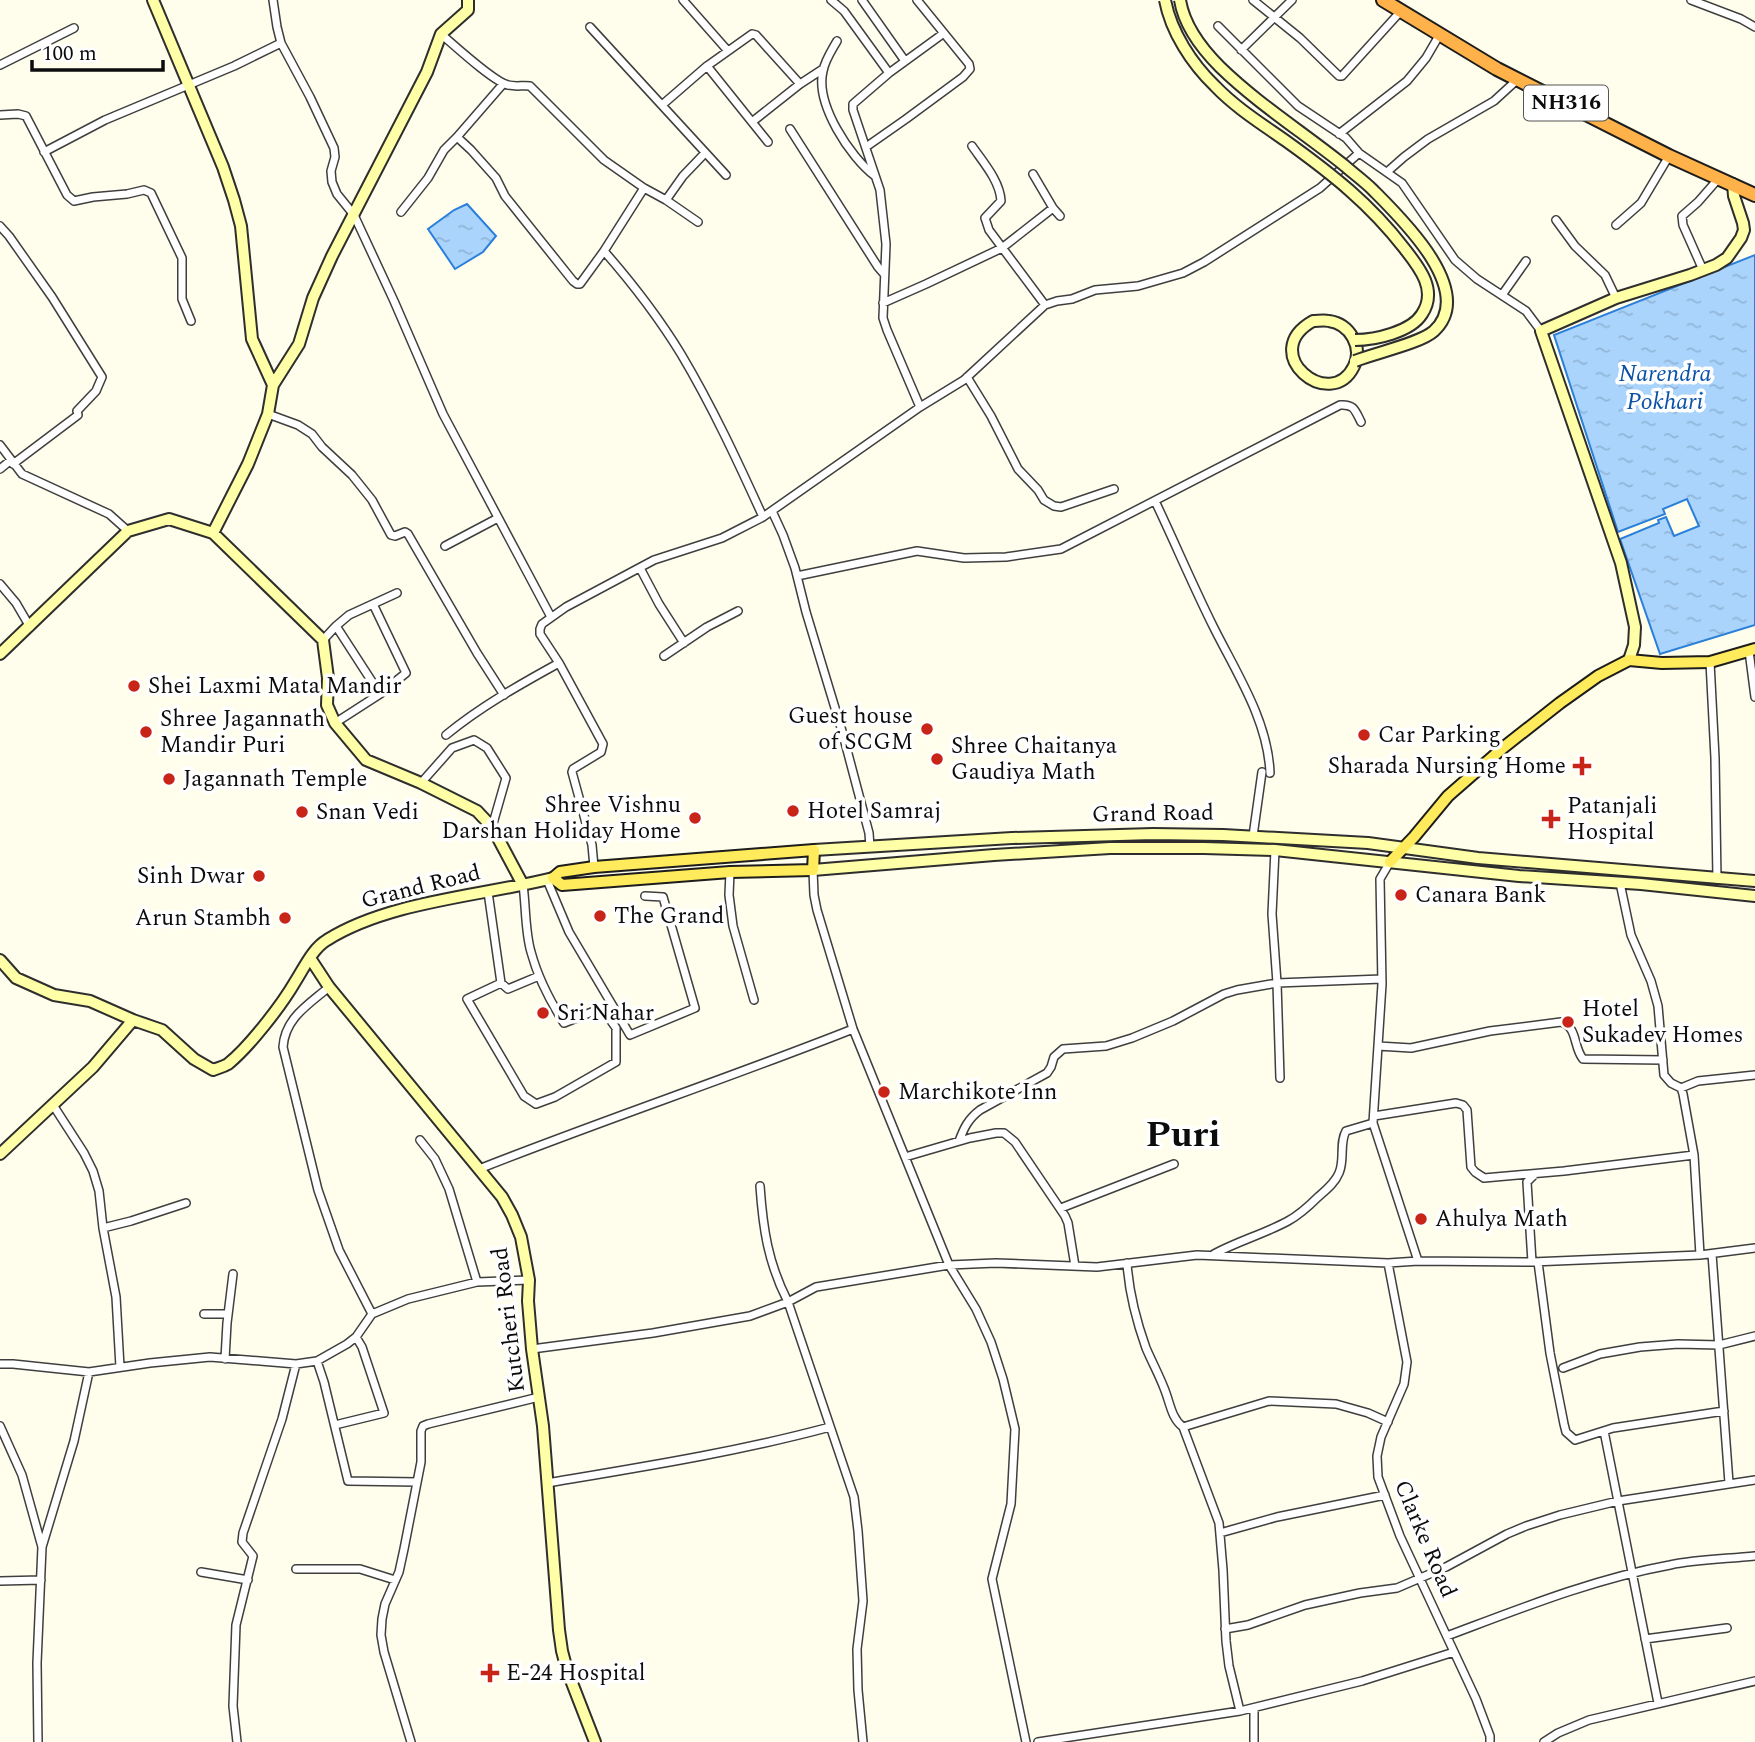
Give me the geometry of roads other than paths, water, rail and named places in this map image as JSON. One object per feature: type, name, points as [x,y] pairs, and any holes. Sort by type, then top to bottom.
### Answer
[{"type":"highway","name":"NH316","points":[[1383,0],[1518,79],[1670,156],[1755,195]]},
{"type":"main road","points":[[153,0],[223,167],[241,226],[252,339],[273,385]]},
{"type":"main road","points":[[214,533],[248,464],[268,414],[273,385],[299,344],[313,298],[332,256],[427,72],[441,34],[468,9],[468,0]]},
{"type":"main road","points":[[1165,0],[1179,38],[1213,85],[1252,117],[1319,164],[1364,202],[1389,228],[1425,278],[1429,294],[1428,304],[1420,318],[1391,333],[1355,340]]},
{"type":"main road","points":[[1180,0],[1185,18],[1193,32],[1219,66],[1257,99],[1372,188],[1415,236],[1442,277],[1447,293],[1447,311],[1433,333],[1355,361]]},
{"type":"main road","points":[[1629,660],[1634,645],[1635,627],[1621,563],[1541,331],[1616,298],[1703,270],[1727,258],[1744,230],[1733,184]]},
{"type":"main road","points":[[1313,321],[1331,321],[1345,327],[1355,340],[1355,361],[1347,376],[1334,383],[1315,381],[1304,376],[1298,368],[1292,355],[1294,338],[1303,327],[1313,321]]},
{"type":"main road","points":[[0,654],[128,531],[169,519],[214,533],[323,640],[328,678],[327,705],[335,723],[366,760],[477,811],[492,827],[523,885]]},
{"type":"main road","points":[[1390,862],[1448,796],[1504,747],[1598,676],[1629,660],[1662,663],[1710,662],[1752,650]]},
{"type":"main road","name":"Grand Road","points":[[133,1020],[162,1030],[194,1059],[213,1070],[225,1066],[245,1048],[324,941],[368,920],[425,904],[523,885],[550,879],[560,872],[594,867],[1012,838],[1223,835],[1368,843],[1478,858],[1755,881]]},
{"type":"main road","name":"Grand Road","points":[[550,879],[562,885],[1111,848],[1204,848],[1275,850],[1519,876],[1755,895]]},
{"type":"main road","points":[[813,870],[814,850]]},
{"type":"main road","name":"Kutcheri Road","points":[[310,958],[329,986],[502,1197],[520,1237],[529,1280],[532,1349],[539,1397],[562,1651],[566,1670],[595,1742]]},
{"type":"main road","points":[[0,960],[16,978],[54,995],[90,1001],[133,1020],[93,1067],[0,1154]]},
{"type":"street","points":[[273,0],[281,43],[334,148],[332,183],[337,194],[354,215],[443,414],[551,617]]},
{"type":"street","points":[[684,0],[727,51]]},
{"type":"street","points":[[831,0],[844,11],[890,73]]},
{"type":"street","points":[[862,0],[905,61]]},
{"type":"street","points":[[866,147],[970,69],[969,64],[917,0]]},
{"type":"street","points":[[1253,0],[1300,38],[1339,76],[1342,76],[1401,10]]},
{"type":"street","points":[[1241,50],[1292,0]]},
{"type":"street","points":[[1691,0],[1755,27]]},
{"type":"street","points":[[1219,26],[1298,106],[1346,138],[1359,152],[1402,183],[1455,260],[1477,279],[1525,311],[1541,331]]},
{"type":"street","points":[[590,27],[726,175]]},
{"type":"street","points":[[0,65],[74,28]]},
{"type":"street","points":[[920,407],[883,318],[886,244],[880,190],[853,104],[944,33]]},
{"type":"street","points":[[441,34],[503,84],[530,86],[597,153],[620,172],[698,222]]},
{"type":"street","points":[[662,105],[707,66],[752,34],[756,35],[800,84]]},
{"type":"street","points":[[1339,134],[1407,80],[1426,58],[1440,34]]},
{"type":"street","points":[[837,41],[823,69],[822,92],[825,106],[858,160],[876,176]]},
{"type":"street","points":[[44,152],[105,120],[234,66],[281,43]]},
{"type":"street","points":[[707,66],[768,142]]},
{"type":"street","points":[[752,122],[823,69]]},
{"type":"street","points":[[1387,172],[1428,139],[1494,102],[1518,79]]},
{"type":"street","points":[[401,212],[428,178],[444,150],[503,84]]},
{"type":"street","points":[[0,115],[26,116],[67,195],[74,201],[144,190],[151,193],[182,258],[182,299],[191,321]]},
{"type":"street","points":[[790,129],[884,274]]},
{"type":"street","points":[[457,137],[496,178],[505,196],[577,284],[580,284],[604,251],[644,188]]},
{"type":"street","points":[[972,146],[992,176],[1000,194],[1001,201],[985,218],[989,230],[1045,305]]},
{"type":"street","points":[[594,867],[593,845],[572,772],[601,752],[603,744],[540,634],[542,624],[566,607],[654,560],[722,538],[763,517],[920,407],[968,377],[1045,305],[1095,290],[1138,286],[1182,274],[1320,188],[1359,152]]},
{"type":"street","points":[[666,200],[683,176],[705,153]]},
{"type":"street","points":[[1616,225],[1649,194],[1670,156]]},
{"type":"street","points":[[1033,174],[1060,216]]},
{"type":"street","points":[[1703,270],[1682,216],[1719,178]]},
{"type":"street","points":[[883,303],[1002,248],[1053,208]]},
{"type":"street","points":[[1556,220],[1575,246],[1605,275],[1616,298]]},
{"type":"street","points":[[0,226],[52,297],[103,377],[96,391],[77,411],[78,415],[0,469]]},
{"type":"street","points":[[604,251],[680,353],[733,453],[763,517]]},
{"type":"street","points":[[1502,295],[1526,261]]},
{"type":"street","points":[[968,377],[1018,469],[1044,500],[1061,507],[1114,489]]},
{"type":"street","points":[[797,576],[917,551],[964,558],[1006,557],[1061,549],[1340,405],[1349,404],[1353,407],[1361,422]]},
{"type":"street","points":[[268,414],[298,425],[312,434],[372,500],[391,535],[405,532],[408,534],[503,695]]},
{"type":"street","points":[[0,445],[22,474],[109,514],[128,531]]},
{"type":"street","points":[[1155,501],[1260,724],[1269,753],[1253,836]]},
{"type":"street","points":[[772,511],[789,549],[797,576],[845,743],[869,833],[870,847]]},
{"type":"street","points":[[445,546],[498,518]]},
{"type":"street","points":[[640,568],[684,643]]},
{"type":"street","points":[[0,584],[16,603],[30,627]]},
{"type":"street","points":[[323,640],[349,615],[397,593]]},
{"type":"street","points":[[335,723],[380,694],[406,673],[373,604]]},
{"type":"street","points":[[664,656],[707,627],[738,611]]},
{"type":"street","points":[[336,626],[380,694]]},
{"type":"street","points":[[1752,650],[1755,697]]},
{"type":"street","points":[[1710,662],[1717,879]]},
{"type":"street","points":[[446,735],[472,714],[559,663]]},
{"type":"street","points":[[421,783],[452,748],[474,740],[487,748],[506,778],[492,827]]},
{"type":"street","points":[[1275,850],[1272,914],[1278,983],[1280,1078]]},
{"type":"street","points":[[1390,862],[1380,880],[1382,979],[1373,1120],[1419,1261]]},
{"type":"street","points":[[813,870],[817,910],[853,1029],[948,1265],[976,1309],[1003,1379],[1015,1429],[1011,1504],[992,1580],[1026,1742]]},
{"type":"street","points":[[730,872],[729,895],[733,926],[754,1000]]},
{"type":"street","points":[[550,879],[569,932],[630,1035],[695,1008],[663,897],[645,896]]},
{"type":"street","points":[[1620,883],[1631,935],[1651,981],[1658,1006],[1664,1075],[1667,1080],[1681,1088],[1683,1094],[1694,1155],[1700,1255]]},
{"type":"street","points":[[501,983],[467,999],[524,1096],[536,1104],[555,1097],[616,1062],[616,1028],[602,1008],[564,1023],[545,993],[530,950],[523,885]]},
{"type":"street","points":[[488,892],[501,983],[508,989],[539,976]]},
{"type":"street","points":[[959,1141],[972,1116],[1047,1073],[1054,1056],[1063,1049],[1118,1043],[1173,1021],[1224,994],[1255,986],[1382,979]]},
{"type":"street","points":[[329,986],[288,1026],[284,1034],[284,1047],[318,1189],[339,1250],[372,1314]]},
{"type":"street","points":[[1378,1046],[1419,1046],[1490,1031],[1561,1022],[1570,1027],[1583,1059],[1663,1060]]},
{"type":"street","points":[[479,1169],[660,1100],[761,1066],[853,1029]]},
{"type":"street","points":[[1681,1088],[1698,1081],[1755,1075]]},
{"type":"street","points":[[1213,1255],[1291,1219],[1308,1206],[1333,1184],[1339,1173],[1343,1136],[1346,1131],[1373,1120],[1456,1103],[1463,1105],[1467,1110],[1471,1167],[1484,1178],[1694,1155]]},
{"type":"street","points":[[53,1105],[84,1153],[99,1191],[116,1297],[120,1367]]},
{"type":"street","points":[[905,1157],[996,1133],[1009,1136],[1061,1208],[1068,1223],[1075,1266]]},
{"type":"street","points":[[420,1140],[435,1159],[449,1189],[477,1282]]},
{"type":"street","points":[[1061,1208],[1174,1164]]},
{"type":"street","points":[[1535,1174],[1527,1182],[1535,1262],[1566,1432],[1575,1440],[1647,1422],[1724,1411]]},
{"type":"street","points":[[760,1186],[767,1250],[788,1302],[854,1497],[863,1601],[858,1635],[858,1690],[863,1742]]},
{"type":"street","points":[[103,1228],[186,1203]]},
{"type":"street","points":[[532,1349],[653,1333],[750,1316],[788,1302],[816,1287],[948,1265],[996,1263],[1097,1267],[1197,1255],[1388,1263],[1535,1262],[1700,1255],[1755,1248]]},
{"type":"street","points":[[1712,1254],[1729,1483]]},
{"type":"street","points":[[1127,1263],[1133,1308],[1147,1349],[1175,1421],[1183,1427],[1219,1523],[1229,1666],[1240,1711]]},
{"type":"street","name":"Clarke Road","points":[[1388,1263],[1407,1362],[1404,1384],[1381,1437],[1377,1456],[1378,1477],[1400,1536],[1476,1699],[1490,1742]]},
{"type":"street","points":[[225,1359],[233,1274]]},
{"type":"street","points":[[0,1364],[89,1372],[210,1357],[296,1364],[317,1361],[356,1337],[372,1314],[408,1299],[477,1282],[529,1280]]},
{"type":"street","points":[[204,1314],[228,1314]]},
{"type":"street","points":[[1563,1368],[1600,1354],[1640,1347],[1719,1345],[1755,1336]]},
{"type":"street","points":[[335,1425],[384,1413],[362,1347],[356,1337]]},
{"type":"street","points":[[317,1361],[348,1481],[417,1482]]},
{"type":"street","points":[[237,1742],[233,1706],[236,1625],[253,1556],[242,1542],[243,1533],[282,1419],[296,1364]]},
{"type":"street","points":[[41,1547],[74,1441],[89,1372]]},
{"type":"street","points":[[411,1742],[381,1635],[385,1604],[404,1549],[422,1454],[421,1431],[423,1426],[539,1397]]},
{"type":"street","points":[[1183,1427],[1269,1401],[1336,1404],[1368,1412],[1388,1422]]},
{"type":"street","points":[[0,1426],[22,1475],[41,1547],[37,1663],[38,1742]]},
{"type":"street","points":[[547,1483],[694,1458],[783,1440],[830,1427]]},
{"type":"street","points":[[1604,1431],[1658,1703]]},
{"type":"street","points":[[1225,1629],[1248,1625],[1305,1605],[1397,1588],[1454,1563],[1526,1525],[1560,1515],[1618,1502],[1755,1480]]},
{"type":"street","points":[[1220,1533],[1277,1517],[1385,1495]]},
{"type":"street","points":[[1447,1636],[1522,1608],[1632,1573],[1673,1564],[1755,1556]]},
{"type":"street","points":[[296,1569],[360,1569],[395,1580]]},
{"type":"street","points":[[201,1572],[248,1580]]},
{"type":"street","points":[[0,1581],[41,1580]]},
{"type":"street","points":[[1645,1639],[1727,1628]]},
{"type":"street","points":[[1038,1742],[1240,1711],[1362,1681],[1454,1652]]},
{"type":"street","points":[[1544,1742],[1589,1720],[1755,1681]]},
{"type":"street","points":[[1254,1707],[1254,1742]]},
{"type":"water","points":[[467,204],[496,236],[483,252],[455,269],[428,229]]},
{"type":"water","name":"Narendra Pokhari","points":[[1755,255],[1755,625],[1660,654],[1620,539],[1659,523],[1658,520],[1666,517],[1674,536],[1699,526],[1687,499],[1663,509],[1665,514],[1618,532],[1554,335]]},
{"type":"place","name":"Shei Laxmi Mata Mandir","points":[[134,686]]},
{"type":"place","name":"Guest house of SCGM","points":[[927,729]]},
{"type":"place","name":"Shree Jagannath Mandir Puri","points":[[146,732]]},
{"type":"place","name":"Car Parking","points":[[1364,735]]},
{"type":"place","name":"Shree Chaitanya Gaudiya Math","points":[[937,759]]},
{"type":"place","name":"Sharada Nursing Home","points":[[1582,766]]},
{"type":"place","name":"Jagannath Temple","points":[[169,779]]},
{"type":"place","name":"Hotel Samraj","points":[[793,811]]},
{"type":"place","name":"Snan Vedi","points":[[302,812]]},
{"type":"place","name":"Shree Vishnu Darshan Holiday Home","points":[[695,818]]},
{"type":"place","name":"Patanjali Hospital","points":[[1551,819]]},
{"type":"place","name":"Sinh Dwar","points":[[259,876]]},
{"type":"place","name":"Canara Bank","points":[[1401,895]]},
{"type":"place","name":"The Grand","points":[[600,916]]},
{"type":"place","name":"Arun Stambh","points":[[285,918]]},
{"type":"place","name":"Sri Nahar","points":[[543,1013]]},
{"type":"place","name":"Hotel Sukadev Homes","points":[[1568,1022]]},
{"type":"place","name":"Marchikote Inn","points":[[884,1092]]},
{"type":"place","name":"Ahulya Math","points":[[1421,1219]]},
{"type":"place","name":"E-24 Hospital","points":[[490,1673]]},
{"type":"district","name":"Puri","points":[[1183,1135]]}]
